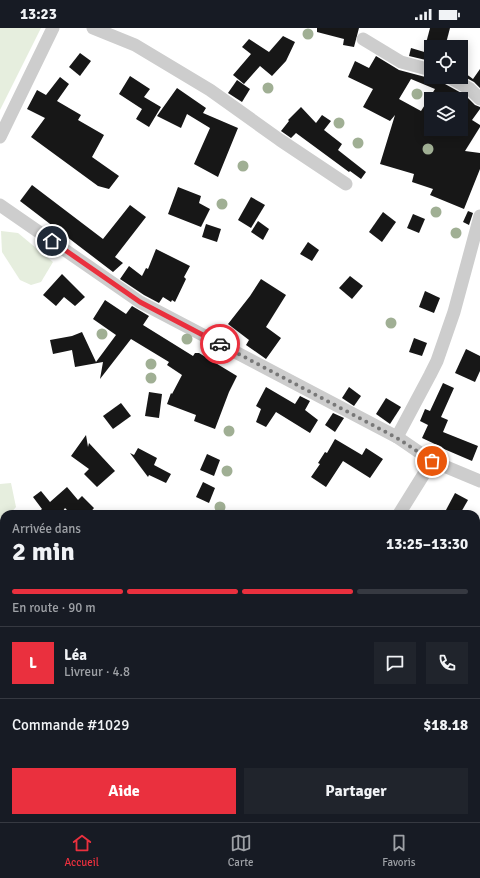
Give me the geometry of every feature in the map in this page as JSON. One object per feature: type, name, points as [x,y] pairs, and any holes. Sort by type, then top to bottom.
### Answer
[{"type":"street","points":[[0,137],[53,28]]},
{"type":"street","points":[[93,28],[134,45],[210,90],[280,140],[346,184]]},
{"type":"street","points":[[363,39],[401,62],[424,68]]},
{"type":"street","points":[[463,84],[470,88],[480,99]]},
{"type":"street","points":[[0,206],[140,302],[397,438],[432,461],[480,481]]},
{"type":"street","points":[[397,438],[437,360],[454,312],[480,216]]},
{"type":"street","points":[[401,510],[432,461]]},
{"type":"green space","points":[[0,28],[41,28],[0,110]]},
{"type":"green space","points":[[1,231],[18,233],[53,262],[41,282],[31,285],[20,280],[2,252]]},
{"type":"green space","points":[[11,483],[16,507],[13,510],[0,510],[0,484]]},
{"type":"building","points":[[317,28],[359,28],[354,47],[343,45],[344,39],[317,32]]},
{"type":"building","points":[[430,28],[450,28],[447,40],[427,40]]},
{"type":"building","points":[[283,36],[295,42],[286,61],[272,76],[260,66],[244,84],[233,75],[251,54],[242,47],[249,39],[269,52]]},
{"type":"building","points":[[411,48],[424,52],[424,60],[409,56]]},
{"type":"building","points":[[80,53],[91,61],[80,76],[69,67]]},
{"type":"building","points":[[376,56],[399,70],[424,77],[424,84],[445,84],[460,92],[433,92],[435,89],[411,79],[399,99],[421,111],[424,106],[424,136],[468,136],[468,98],[475,105],[480,107],[472,120],[480,125],[480,127],[465,151],[480,153],[480,169],[464,209],[430,195],[433,189],[412,182],[414,174],[380,164],[395,115],[390,121],[363,107],[373,89],[348,77],[355,61],[369,68]]},
{"type":"building","points":[[480,69],[480,88],[468,79],[468,75],[473,79]]},
{"type":"building","points":[[130,76],[150,89],[144,97],[161,107],[149,127],[136,119],[142,109],[119,94]]},
{"type":"building","points":[[60,77],[69,84],[57,101],[81,115],[78,120],[104,135],[92,157],[119,176],[109,189],[98,186],[31,137],[45,118],[27,109],[37,90],[46,95]]},
{"type":"building","points":[[237,80],[250,89],[242,102],[228,93]]},
{"type":"building","points":[[177,88],[206,108],[203,113],[238,128],[218,177],[194,164],[210,128],[187,114],[181,128],[157,116]]},
{"type":"building","points":[[301,107],[316,123],[322,115],[331,121],[324,130],[342,144],[338,150],[366,172],[361,179],[350,171],[349,172],[296,133],[291,138],[281,131],[289,121],[288,120]]},
{"type":"building","points":[[32,185],[103,239],[130,205],[146,217],[115,257],[123,263],[113,272],[20,201]]},
{"type":"building","points":[[178,187],[201,196],[199,203],[210,209],[201,227],[168,214]]},
{"type":"building","points":[[251,197],[265,205],[251,228],[238,220]]},
{"type":"building","points":[[468,211],[473,213],[469,225],[463,222]]},
{"type":"building","points":[[383,212],[396,222],[382,242],[369,232]]},
{"type":"building","points":[[413,214],[425,219],[419,233],[407,228]]},
{"type":"building","points":[[258,221],[269,229],[263,240],[251,232]]},
{"type":"building","points":[[206,224],[221,229],[217,242],[202,237]]},
{"type":"building","points":[[308,242],[319,250],[312,261],[300,254]]},
{"type":"building","points":[[156,249],[190,266],[184,277],[186,279],[175,302],[172,300],[171,302],[163,297],[159,303],[120,279],[129,266],[142,276],[146,268],[148,269]]},
{"type":"building","points":[[62,274],[85,297],[75,306],[64,297],[56,306],[43,295]]},
{"type":"building","points":[[350,276],[363,286],[352,299],[339,288]]},
{"type":"building","points":[[261,279],[286,295],[266,327],[281,338],[266,359],[246,345],[249,340],[228,324]]},
{"type":"building","points":[[425,291],[440,298],[434,313],[419,307]]},
{"type":"building","points":[[105,300],[126,314],[132,306],[149,316],[143,325],[193,356],[195,353],[199,353],[237,376],[229,392],[215,429],[194,421],[196,415],[167,404],[171,393],[172,394],[182,375],[167,365],[169,362],[131,339],[100,379],[103,362],[75,367],[72,350],[53,354],[50,340],[72,336],[82,332],[96,362],[116,335],[93,319]]},
{"type":"building","points":[[414,338],[427,343],[422,356],[409,352]]},
{"type":"building","points":[[466,349],[480,356],[480,371],[475,382],[455,373]]},
{"type":"building","points":[[443,383],[454,388],[441,417],[448,420],[443,432],[478,446],[472,461],[422,438],[428,425],[420,421],[425,409],[430,411]]},
{"type":"building","points":[[266,387],[295,404],[300,396],[310,401],[305,410],[318,420],[310,433],[276,412],[266,427],[256,422],[261,409],[256,406]]},
{"type":"building","points":[[349,387],[361,396],[354,406],[342,398]]},
{"type":"building","points":[[149,392],[162,394],[159,418],[145,416]]},
{"type":"building","points":[[386,398],[401,407],[390,424],[376,414]]},
{"type":"building","points":[[121,403],[131,416],[113,429],[103,416]]},
{"type":"building","points":[[333,413],[344,418],[335,432],[325,425]]},
{"type":"building","points":[[86,435],[88,447],[89,443],[115,471],[97,487],[84,474],[89,469],[71,456]]},
{"type":"building","points":[[335,439],[362,455],[366,448],[383,459],[370,478],[343,461],[326,487],[311,477],[320,464],[318,463],[325,452],[327,453]]},
{"type":"building","points":[[138,448],[157,458],[154,465],[171,474],[166,483],[149,475],[148,477],[130,453],[134,455]]},
{"type":"building","points":[[207,454],[220,460],[214,476],[200,470]]},
{"type":"building","points":[[203,482],[215,488],[209,503],[196,497]]},
{"type":"building","points":[[67,487],[78,500],[82,496],[94,508],[92,510],[67,510],[65,508],[64,510],[41,510],[42,509],[33,497],[41,491],[50,502]]},
{"type":"building","points":[[455,493],[468,500],[462,510],[446,510]]},
{"type":"way so far","points":[[220,344],[397,438],[432,461]]},
{"type":"route","points":[[52,241],[140,302],[220,344]]}]
